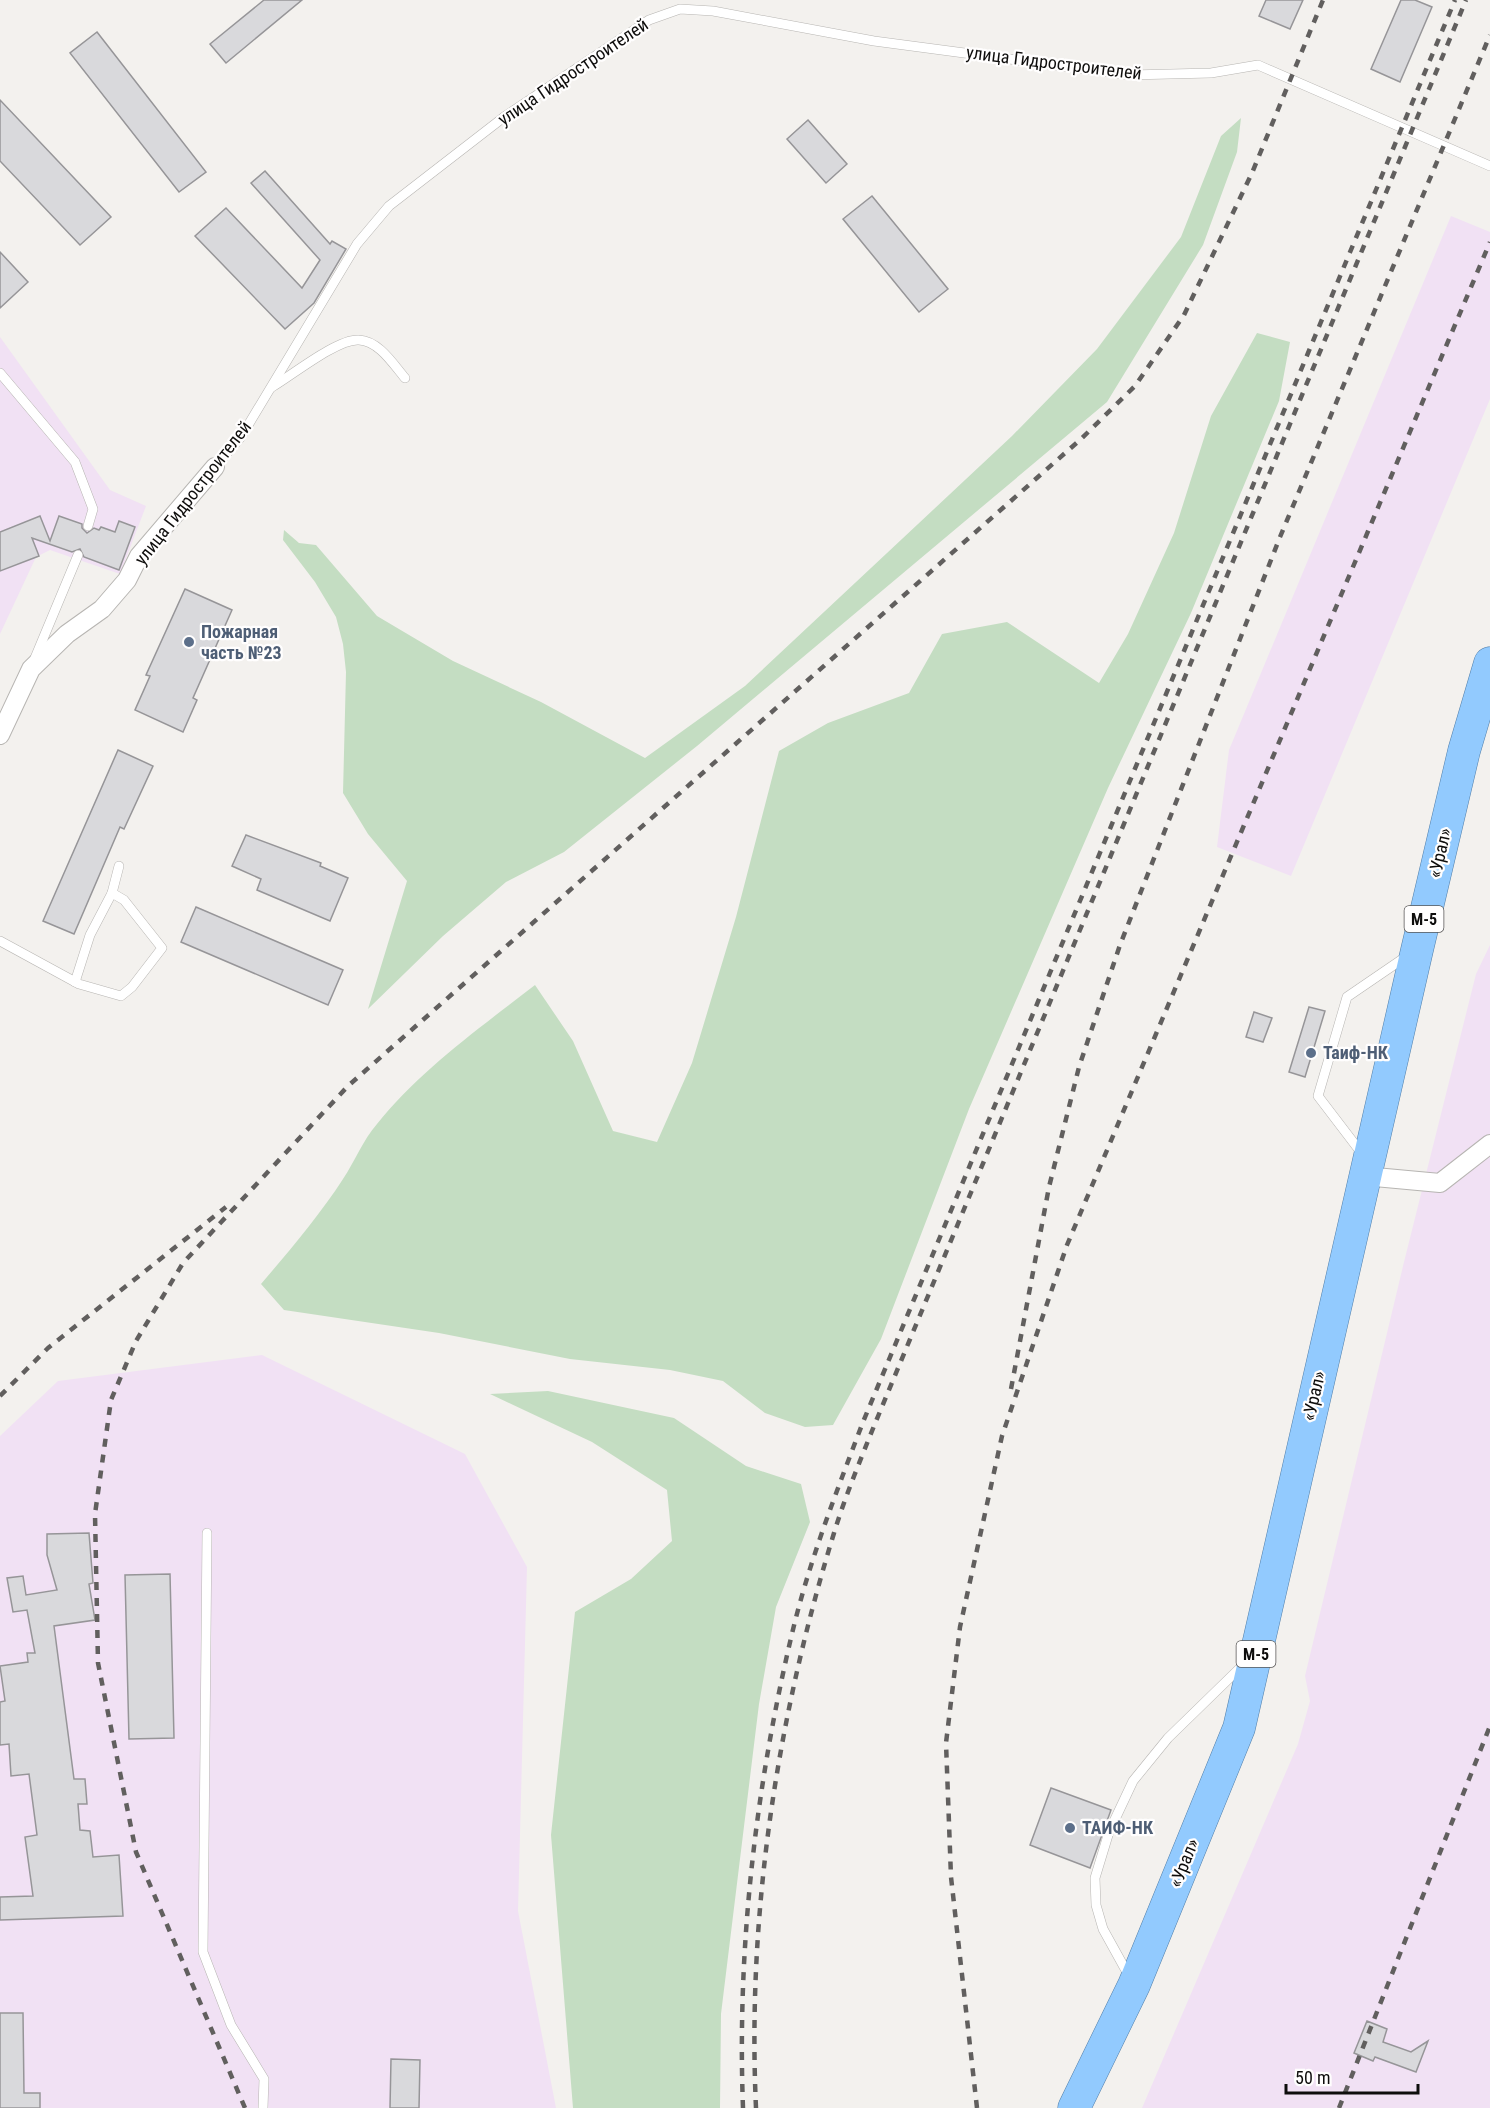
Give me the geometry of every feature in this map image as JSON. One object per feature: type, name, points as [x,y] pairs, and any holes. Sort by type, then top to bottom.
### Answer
[{"type":"highway","name":"«Урал»","points":[[1074,2108],[1134,1985],[1239,1728],[1365,1168],[1464,751],[1490,663]]},
{"type":"street","name":"улица Гидростроителей","points":[[0,735],[31,669],[67,634],[102,609],[127,580],[138,556],[214,467]]},
{"type":"street","points":[[1365,1168],[1440,1183],[1490,1144]]},
{"type":"lane","name":"улица Гидростроителей","points":[[214,467],[241,437],[357,244],[389,206],[504,117],[649,20],[680,9],[713,11],[874,41],[1130,75],[1211,73],[1258,65],[1490,166]]},
{"type":"lane","points":[[270,389],[345,342],[359,339],[382,351],[405,378]]},
{"type":"lane","points":[[0,373],[75,462],[93,508],[88,526]]},
{"type":"lane","points":[[31,669],[78,555]]},
{"type":"lane","points":[[75,982],[90,935],[112,893],[119,866]]},
{"type":"lane","points":[[0,941],[75,982],[121,996],[132,987],[162,948],[124,900],[112,893]]},
{"type":"lane","points":[[1365,1168],[1318,1096],[1347,997],[1417,950]]},
{"type":"lane","points":[[207,1533],[203,1953],[231,2025],[264,2079],[263,2108]]},
{"type":"lane","points":[[1134,1985],[1103,1929],[1096,1905],[1095,1878],[1109,1832],[1133,1781],[1154,1755],[1208,1698],[1256,1653]]},
{"type":"shaded area","points":[[1451,216],[1490,232],[1490,399],[1291,876],[1217,847],[1229,750]]},
{"type":"shaded area","points":[[0,337],[110,490],[146,506],[120,574],[50,550],[36,557],[0,634]]},
{"type":"shaded area","points":[[1490,945],[1490,2108],[1142,2108],[1298,1744],[1310,1701],[1305,1676],[1404,1262],[1476,974]]},
{"type":"shaded area","points":[[262,1355],[465,1454],[527,1567],[518,1911],[556,2108],[0,2108],[0,1436],[58,1381]]},
{"type":"green space","points":[[1241,118],[1237,152],[1203,245],[1107,402],[697,746],[564,852],[506,882],[443,936],[368,1009],[407,881],[368,834],[343,793],[346,672],[343,644],[336,617],[315,582],[283,540],[284,530],[299,543],[316,545],[377,616],[453,661],[541,702],[645,758],[745,686],[1012,436],[1097,349],[1181,237],[1221,136]]},
{"type":"green space","points":[[1257,333],[1290,342],[1279,401],[1191,613],[1108,788],[969,1109],[881,1339],[833,1425],[805,1427],[765,1413],[723,1381],[670,1370],[570,1359],[439,1333],[284,1310],[261,1284],[324,1206],[372,1130],[412,1085],[432,1067],[535,985],[573,1041],[613,1131],[657,1142],[692,1063],[736,917],[779,751],[828,723],[909,693],[942,634],[1007,622],[1099,683],[1128,634],[1174,533],[1211,416]]},
{"type":"green space","points":[[548,1391],[674,1418],[746,1466],[801,1484],[810,1522],[776,1607],[759,1704],[721,2014],[720,2108],[573,2108],[551,1835],[575,1612],[631,1579],[672,1541],[667,1490],[592,1442],[490,1394]]},
{"type":"building","points":[[264,0],[302,0],[226,63],[210,44]]},
{"type":"building","points":[[1266,0],[1303,0],[1290,29],[1259,16]]},
{"type":"building","points":[[1401,0],[1415,0],[1432,7],[1400,82],[1371,69]]},
{"type":"building","points":[[97,32],[206,172],[179,192],[70,53]]},
{"type":"building","points":[[0,100],[111,217],[80,245],[0,161]]},
{"type":"building","points":[[808,120],[847,164],[826,183],[787,139]]},
{"type":"building","points":[[265,171],[330,244],[332,241],[346,249],[314,303],[285,329],[195,236],[226,208],[302,288],[320,260],[251,183]]},
{"type":"building","points":[[872,196],[948,289],[919,312],[843,219]]},
{"type":"building","points":[[0,252],[28,282],[0,308]]},
{"type":"building","points":[[40,516],[50,541],[59,516],[82,524],[82,528],[87,533],[94,528],[99,530],[101,527],[115,532],[119,521],[135,527],[119,570],[84,557],[80,549],[72,552],[32,538],[39,556],[0,571],[0,532]]},
{"type":"building","name":"Пожарная часть №23","points":[[185,589],[232,610],[193,698],[197,700],[183,732],[135,710],[150,676],[146,675]]},
{"type":"building","points":[[118,750],[153,766],[124,829],[120,827],[74,934],[43,921]]},
{"type":"building","points":[[246,835],[321,863],[320,866],[348,878],[330,921],[257,890],[261,879],[232,866]]},
{"type":"building","points":[[196,907],[343,970],[328,1005],[181,942]]},
{"type":"building","points":[[1309,1007],[1325,1011],[1305,1077],[1289,1072]]},
{"type":"building","points":[[1254,1012],[1272,1018],[1263,1042],[1246,1037]]},
{"type":"building","points":[[89,1533],[93,1583],[89,1584],[95,1620],[54,1626],[74,1779],[85,1779],[87,1804],[78,1804],[80,1830],[90,1831],[93,1857],[119,1855],[123,1916],[0,1920],[0,1897],[33,1896],[25,1837],[37,1835],[29,1774],[11,1776],[9,1744],[0,1745],[0,1702],[5,1701],[0,1666],[28,1662],[27,1653],[35,1653],[27,1610],[13,1612],[7,1578],[23,1576],[26,1595],[57,1590],[47,1555],[47,1534]]},
{"type":"building","points":[[170,1574],[174,1738],[129,1739],[125,1575]]},
{"type":"building","name":"ТАИФ-НК","points":[[1051,1788],[1111,1810],[1090,1868],[1030,1845]]},
{"type":"building","points":[[0,2013],[23,2013],[24,2093],[40,2093],[40,2108],[0,2108]]},
{"type":"building","points":[[1367,2021],[1387,2029],[1383,2042],[1411,2052],[1428,2041],[1416,2072],[1375,2057],[1373,2061],[1354,2053]]},
{"type":"building","points":[[391,2059],[420,2060],[419,2108],[390,2108]]},
{"type":"railway","points":[[245,2108],[136,1852],[98,1663],[95,1514],[111,1400],[136,1341],[183,1263],[348,1086],[1081,439],[1135,386],[1184,315],[1252,173],[1323,0]]},
{"type":"railway","points":[[743,2108],[743,1990],[751,1871],[758,1813],[778,1696],[798,1610],[814,1556],[863,1422],[1455,0]]},
{"type":"railway","points":[[756,2108],[754,2035],[756,1962],[770,1817],[796,1674],[838,1520],[874,1426],[1466,0]]},
{"type":"railway","points":[[1011,1389],[1049,1187],[1079,1067],[1120,945],[1280,537],[1490,35]]},
{"type":"railway","points":[[977,2108],[951,1877],[946,1743],[960,1627],[1002,1436],[1067,1245],[1490,242]]},
{"type":"railway","points":[[0,1396],[48,1348],[226,1207]]},
{"type":"railway","points":[[1339,2108],[1490,1726]]},
{"type":"place","name":"Пожарная часть №23","points":[[189,642]]},
{"type":"place","name":"Таиф-НК","points":[[1311,1053]]},
{"type":"place","name":"ТАИФ-НК","points":[[1070,1828]]}]
